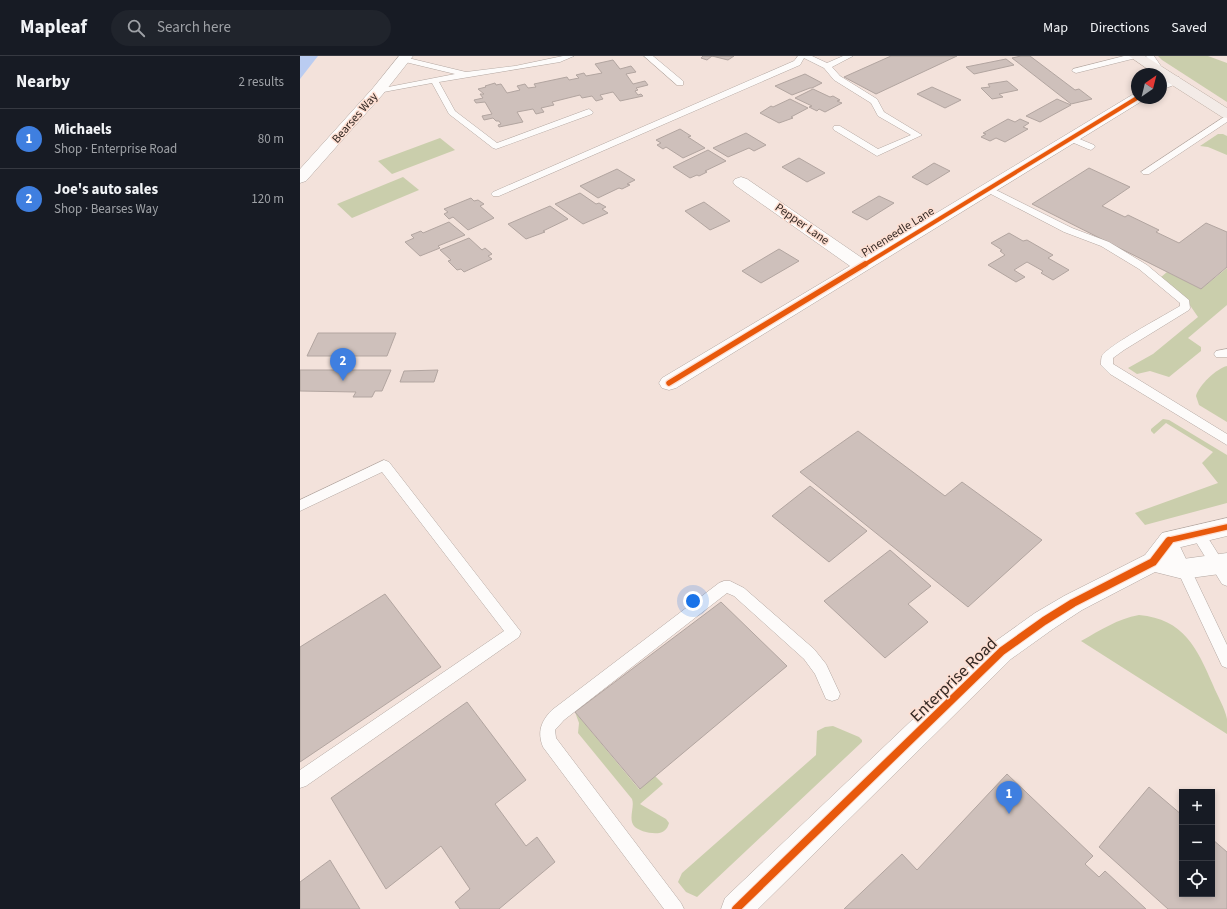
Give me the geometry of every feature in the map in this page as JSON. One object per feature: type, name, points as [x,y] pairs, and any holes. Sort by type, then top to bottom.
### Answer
[{"type":"main road","points":[[1134,56],[1154,68]]},
{"type":"main road","points":[[1167,76],[1227,114]]},
{"type":"street","name":"Bearses Way","points":[[300,178],[378,91],[405,57]]},
{"type":"street","points":[[1167,83],[1174,80]]},
{"type":"street","name":"Pineneedle Lane","points":[[669,383],[1131,102]]},
{"type":"street","name":"Pepper Lane","points":[[741,182],[862,266]]},
{"type":"street","points":[[1170,540],[1227,527]]},
{"type":"street","name":"Enterprise Road","points":[[736,909],[1002,651],[1044,620],[1073,603],[1153,562],[1170,540]]},
{"type":"street","points":[[1153,562],[1183,569],[1224,569]]},
{"type":"lane","points":[[378,91],[466,74],[515,68],[560,60],[570,56]]},
{"type":"lane","points":[[648,56],[680,83]]},
{"type":"lane","points":[[496,194],[792,66],[797,63],[802,56]]},
{"type":"lane","points":[[806,56],[827,66],[837,78],[874,101],[881,114],[918,134],[877,153],[837,128]]},
{"type":"lane","points":[[827,66],[849,56]]},
{"type":"lane","points":[[1076,71],[1134,56]]},
{"type":"lane","points":[[1150,56],[1158,68]]},
{"type":"lane","points":[[405,57],[466,74]]},
{"type":"lane","points":[[434,80],[452,112],[496,146],[589,112]]},
{"type":"lane","points":[[1146,172],[1227,118]]},
{"type":"lane","points":[[1070,138],[1091,147]]},
{"type":"lane","points":[[988,189],[1068,230],[1105,244],[1143,267],[1166,284],[1185,302],[1185,308],[1120,347],[1107,358],[1107,365],[1114,371],[1227,440]]},
{"type":"lane","points":[[300,506],[384,465],[514,632],[300,780]]},
{"type":"lane","points":[[1198,534],[1224,569]]},
{"type":"lane","points":[[1170,540],[1227,661]]},
{"type":"lane","points":[[675,909],[549,742],[546,732],[550,723],[558,715],[724,587],[730,587],[739,592],[809,654],[821,669],[832,694]]},
{"type":"green space","points":[[1158,56],[1208,56],[1227,63],[1227,102],[1162,60]]},
{"type":"green space","points":[[1218,134],[1227,136],[1227,155],[1208,147],[1200,146]]},
{"type":"green space","points":[[440,138],[455,150],[392,174],[378,161]]},
{"type":"green space","points":[[403,177],[419,190],[352,218],[337,204]]},
{"type":"green space","points":[[1227,268],[1227,305],[1188,338],[1201,347],[1201,351],[1169,377],[1150,371],[1137,374],[1128,368],[1153,354],[1198,317],[1185,298],[1160,278],[1167,272],[1201,289]]},
{"type":"green space","points":[[1227,366],[1227,422],[1199,405],[1196,396],[1200,387],[1208,378],[1218,370]]},
{"type":"green space","points":[[1163,419],[1169,420],[1227,455],[1227,503],[1145,525],[1135,513],[1218,483],[1202,463],[1213,452],[1166,423],[1154,434],[1151,431],[1151,429]]},
{"type":"green space","points":[[1139,615],[1167,622],[1178,629],[1187,638],[1201,659],[1225,710],[1227,719],[1227,734],[1081,641],[1116,622]]},
{"type":"green space","points":[[575,712],[639,789],[655,776],[663,784],[640,804],[666,819],[669,823],[664,831],[649,833],[634,826],[632,823],[632,799],[578,733],[579,723]]},
{"type":"green space","points":[[833,726],[859,737],[862,742],[697,897],[686,892],[678,882],[682,873],[816,755],[817,731],[825,727]]},
{"type":"water","points":[[300,56],[318,56],[300,79]]},
{"type":"building","points":[[703,56],[712,56],[707,60],[701,58]]},
{"type":"building","points":[[712,56],[734,56],[728,60]]},
{"type":"building","points":[[891,56],[957,56],[876,94],[844,77]]},
{"type":"building","points":[[1030,56],[1075,90],[1079,89],[1092,99],[1071,104],[1012,58]]},
{"type":"building","points":[[1006,59],[1014,65],[974,74],[966,67]]},
{"type":"building","points":[[613,60],[620,69],[631,66],[636,72],[626,74],[633,84],[645,81],[648,85],[636,88],[638,90],[635,91],[638,95],[641,94],[643,96],[620,101],[613,92],[600,95],[603,99],[596,101],[592,96],[582,98],[580,95],[552,102],[554,105],[541,108],[544,112],[536,114],[533,109],[517,112],[523,122],[499,127],[498,125],[501,124],[499,121],[496,121],[493,118],[484,120],[482,116],[492,114],[485,102],[476,103],[474,100],[483,98],[480,94],[484,94],[478,89],[495,83],[496,85],[501,84],[507,93],[520,90],[517,86],[525,84],[528,88],[536,87],[534,84],[567,77],[569,80],[579,78],[576,75],[584,73],[586,76],[602,73],[595,64]]},
{"type":"building","points":[[805,74],[822,83],[792,95],[775,86]]},
{"type":"building","points":[[1007,81],[1018,90],[999,94],[1003,97],[992,99],[981,88],[990,87],[988,84]]},
{"type":"building","points":[[932,87],[961,100],[945,108],[917,94]]},
{"type":"building","points":[[813,89],[830,97],[833,96],[840,100],[837,101],[842,103],[825,112],[819,109],[817,111],[809,107],[812,106],[795,98]]},
{"type":"building","points":[[790,99],[808,108],[791,117],[793,118],[779,123],[760,113],[771,106],[773,107]]},
{"type":"building","points":[[1057,99],[1071,105],[1040,122],[1026,116]]},
{"type":"building","points":[[1008,119],[1015,122],[1020,119],[1029,123],[1023,127],[1028,129],[1005,142],[996,138],[990,141],[981,137],[986,134],[983,133]]},
{"type":"building","points":[[680,129],[691,136],[688,137],[705,148],[683,158],[666,147],[663,149],[657,145],[661,143],[656,140]]},
{"type":"building","points":[[746,133],[766,145],[754,151],[749,148],[728,157],[713,148]]},
{"type":"building","points":[[708,150],[726,161],[705,171],[707,172],[699,176],[697,175],[690,178],[673,167]]},
{"type":"building","points":[[799,158],[825,173],[807,182],[782,167]]},
{"type":"building","points":[[934,163],[950,171],[927,185],[912,177]]},
{"type":"building","points":[[1089,168],[1130,187],[1102,206],[1125,217],[1128,215],[1159,230],[1156,232],[1179,243],[1206,223],[1227,232],[1227,267],[1201,289],[1032,204]]},
{"type":"building","points":[[617,169],[635,180],[627,184],[630,185],[622,189],[619,188],[598,198],[580,186]]},
{"type":"building","points":[[580,193],[596,204],[599,203],[606,207],[602,209],[608,213],[583,224],[555,204]]},
{"type":"building","points":[[879,196],[894,203],[867,220],[852,212]]},
{"type":"building","points":[[471,198],[474,201],[478,200],[484,204],[480,206],[494,218],[468,230],[453,217],[449,219],[444,214],[448,212],[444,209]]},
{"type":"building","points":[[704,202],[730,221],[710,230],[685,211]]},
{"type":"building","points":[[550,206],[568,219],[543,231],[545,232],[526,239],[508,224]]},
{"type":"building","points":[[449,222],[465,235],[438,246],[440,248],[420,256],[405,242],[414,238],[411,235],[421,231],[423,233]]},
{"type":"building","points":[[1009,233],[1023,241],[1027,240],[1053,255],[1048,258],[1069,270],[1053,280],[1041,273],[1043,271],[1027,262],[1014,270],[1025,277],[1016,282],[988,265],[1005,255],[1000,251],[1002,250],[991,243]]},
{"type":"building","points":[[469,238],[482,250],[485,248],[492,254],[488,256],[492,259],[464,272],[461,269],[457,270],[448,261],[451,260],[440,250]]},
{"type":"building","points":[[779,249],[799,261],[761,283],[742,271]]},
{"type":"building","points":[[318,333],[396,333],[387,356],[307,356]]},
{"type":"building","points":[[300,370],[391,370],[382,391],[375,391],[372,397],[353,397],[356,392],[300,391]]},
{"type":"building","points":[[438,370],[434,382],[400,382],[404,371]]},
{"type":"building","points":[[858,431],[945,496],[962,482],[1042,540],[968,607],[800,472]]},
{"type":"building","points":[[810,486],[867,531],[829,562],[772,516]]},
{"type":"building","points":[[890,550],[931,586],[908,604],[928,622],[885,658],[824,601]]},
{"type":"building","points":[[385,594],[441,667],[300,762],[300,647]]},
{"type":"building","points":[[721,602],[787,666],[640,789],[575,712]]},
{"type":"building","points":[[467,702],[526,780],[495,804],[526,846],[537,837],[555,862],[499,909],[460,909],[455,902],[470,889],[441,846],[386,889],[331,798]]},
{"type":"building","points":[[1007,774],[1093,856],[1085,864],[1099,877],[1105,871],[1146,909],[844,909],[902,854],[917,870]]},
{"type":"building","points":[[1149,787],[1179,812],[1179,897],[1215,897],[1215,842],[1227,852],[1227,909],[1168,909],[1099,847]]},
{"type":"building","points":[[330,860],[360,909],[300,909],[300,882]]},
{"type":"cycle path","points":[[669,383],[1131,102]]},
{"type":"cycle path","points":[[736,909],[1002,651],[1044,621],[1073,603],[1153,562],[1170,540],[1227,527]]},
{"type":"place","name":"Joe's auto sales","points":[[343,381]]},
{"type":"place","name":"Michaels","points":[[1009,814]]}]
